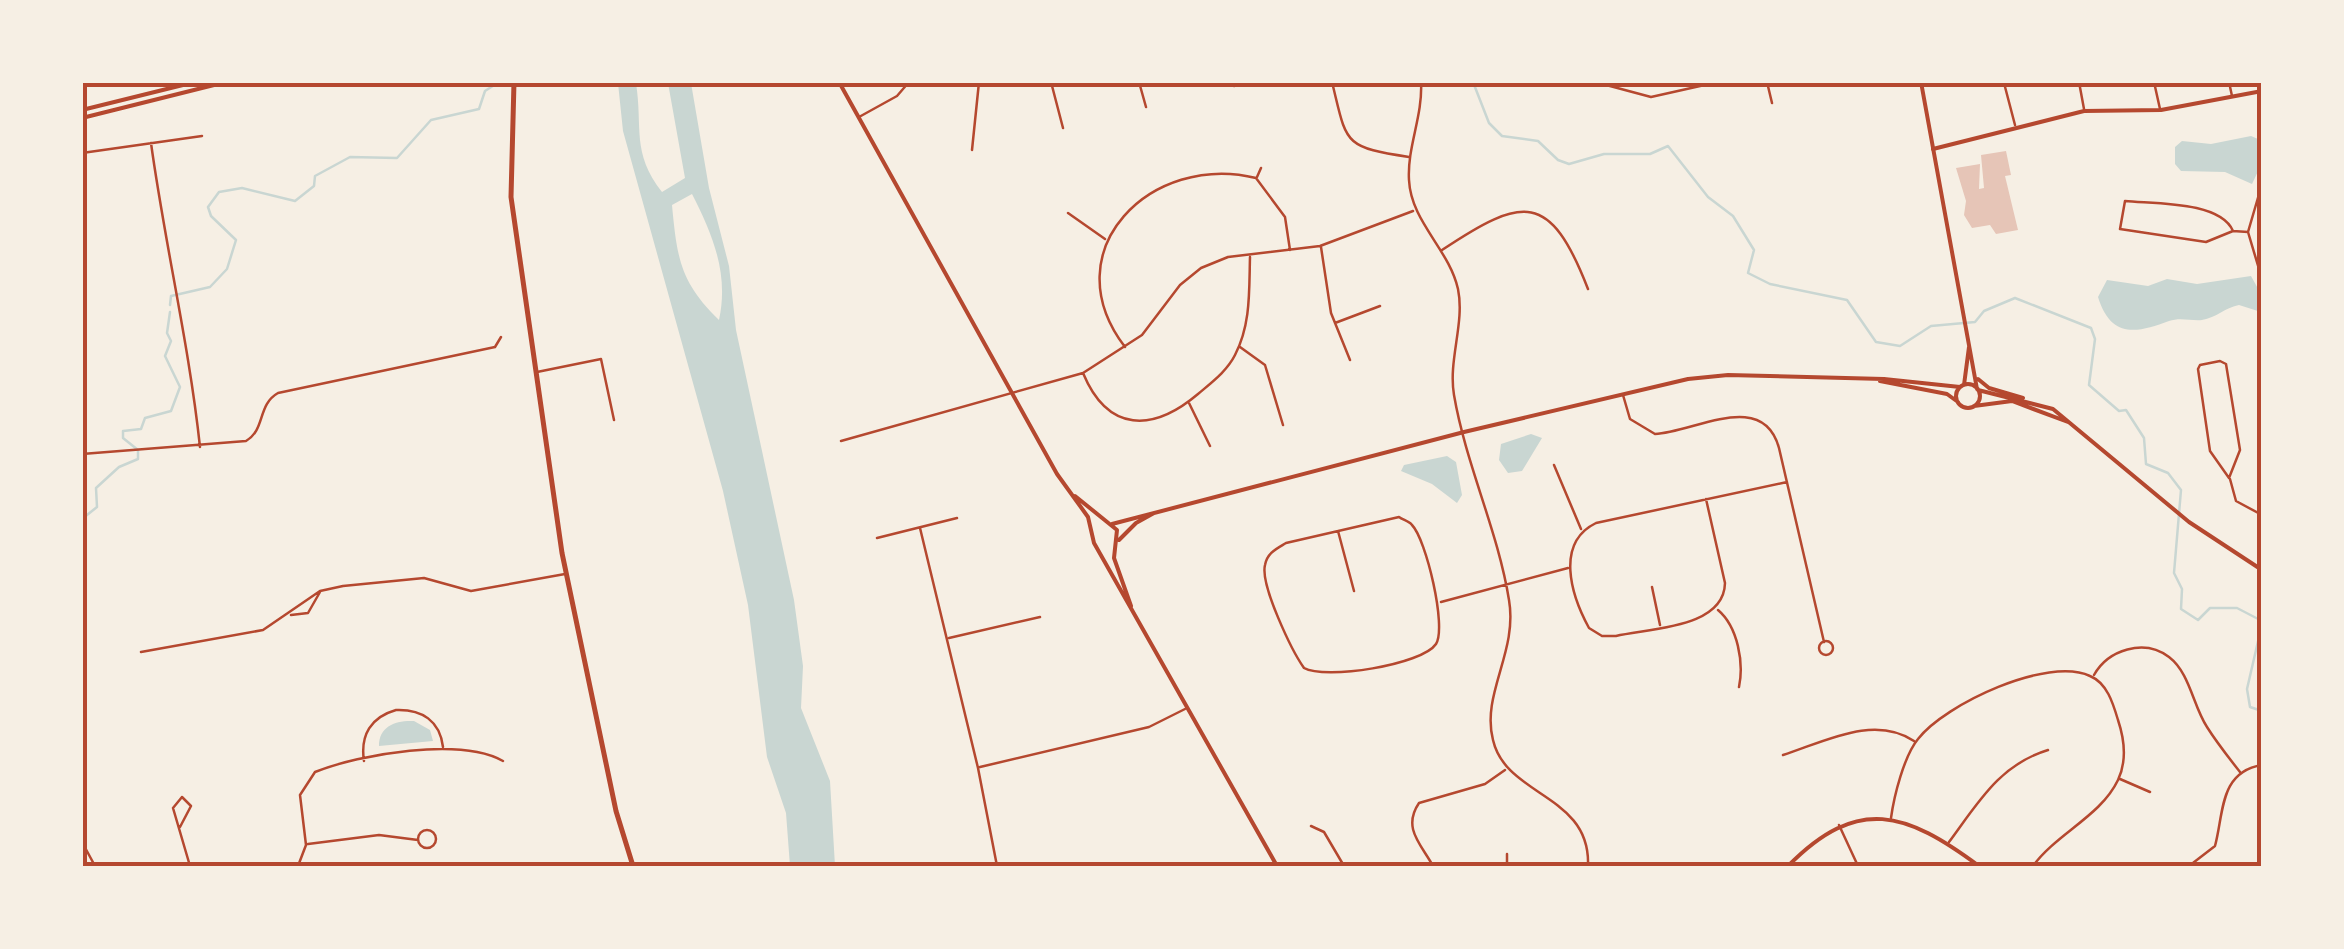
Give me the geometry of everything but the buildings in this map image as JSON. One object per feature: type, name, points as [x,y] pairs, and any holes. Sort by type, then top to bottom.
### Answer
[{"type":"main road","points":[[82,110],[195,82]]},
{"type":"main road","points":[[82,118],[226,82]]},
{"type":"main road","points":[[514,82],[510,197],[566,574],[616,811],[633,866]]},
{"type":"main road","points":[[839,82],[1066,488],[1088,517],[1137,620],[1278,866]]},
{"type":"main road","points":[[1921,82],[1976,377],[1974,406]]},
{"type":"main road","points":[[1933,149],[2084,111],[2161,110],[2260,91]]},
{"type":"main road","points":[[1958,402],[1970,346]]},
{"type":"main road","points":[[1092,532],[1108,523],[1163,508],[1464,432],[1708,376],[1876,379],[1962,386],[2023,398]]},
{"type":"main road","points":[[1976,377],[1989,388],[2054,409],[2189,522],[2262,570]]},
{"type":"main road","points":[[1876,379],[1947,394],[1963,407],[2012,401],[2072,423]]},
{"type":"main road","points":[[1066,488],[1108,523],[1116,543],[1115,564],[1137,620]]},
{"type":"main road","points":[[1100,548],[1116,543],[1136,523],[1163,508]]},
{"type":"main road","points":[[1788,866],[1838,825],[1891,818],[1948,843],[1979,866]]},
{"type":"street","points":[[860,117],[896,96],[909,82]]},
{"type":"street","points":[[972,150],[979,82]]},
{"type":"street","points":[[1051,82],[1062,128]]},
{"type":"street","points":[[1140,82],[1146,108]]},
{"type":"street","points":[[1332,82],[1342,130],[1356,145],[1410,158]]},
{"type":"street","points":[[1421,82],[1422,100],[1409,183],[1416,210],[1441,251],[1459,295],[1452,354],[1454,395],[1506,584],[1513,630],[1489,724],[1506,769],[1566,812],[1588,848],[1588,866]]},
{"type":"street","points":[[1595,82],[1651,97],[1718,82]]},
{"type":"street","points":[[1767,82],[1772,103]]},
{"type":"street","points":[[2079,82],[2084,111]]},
{"type":"street","points":[[2154,82],[2161,110]]},
{"type":"street","points":[[2229,82],[2233,98]]},
{"type":"street","points":[[2004,83],[2016,127]]},
{"type":"street","points":[[2260,91],[2262,106]]},
{"type":"street","points":[[82,153],[202,136]]},
{"type":"street","points":[[151,144],[162,223],[180,296],[200,446]]},
{"type":"street","points":[[1256,178],[1260,168]]},
{"type":"street","points":[[1126,348],[1105,316],[1099,290],[1106,239],[1132,206],[1150,192],[1208,174],[1256,178],[1285,217],[1290,250]]},
{"type":"street","points":[[2262,184],[2248,232],[2262,279]]},
{"type":"street","points":[[2234,231],[2229,222],[2211,212],[2123,202],[2120,228],[2206,242],[2234,231],[2248,232]]},
{"type":"street","points":[[840,441],[1083,373],[1126,348],[1201,268],[1228,257],[1320,246],[1416,210]]},
{"type":"street","points":[[1441,251],[1504,212],[1532,212],[1554,223],[1571,245],[1588,289]]},
{"type":"street","points":[[1068,214],[1106,239]]},
{"type":"street","points":[[1320,246],[1334,323],[1350,360]]},
{"type":"street","points":[[1083,373],[1106,410],[1135,422],[1166,418],[1220,376],[1239,346],[1248,310],[1250,256]]},
{"type":"street","points":[[1334,323],[1380,306]]},
{"type":"street","points":[[82,454],[143,452],[253,437],[265,403],[278,393],[495,347],[501,337]]},
{"type":"street","points":[[1239,346],[1265,365],[1283,425]]},
{"type":"street","points":[[536,372],[602,359],[614,420]]},
{"type":"street","points":[[2230,478],[2240,450],[2226,364],[2220,361],[2200,365],[2198,370],[2210,451],[2217,466],[2230,478],[2236,501],[2262,515]]},
{"type":"street","points":[[1623,394],[1630,419],[1655,434],[1740,416],[1759,420],[1776,436],[1824,642]]},
{"type":"street","points":[[1188,402],[1210,446]]},
{"type":"street","points":[[1554,465],[1582,530]]},
{"type":"street","points":[[1706,500],[1725,583],[1724,597],[1717,609],[1616,636],[1602,636],[1590,628],[1570,568],[1572,542],[1582,530],[1706,500],[1787,482]]},
{"type":"street","points":[[1399,517],[1412,524],[1438,602],[1442,632],[1428,652],[1330,675],[1304,668],[1266,583],[1264,566],[1272,552],[1286,543],[1399,517]]},
{"type":"street","points":[[877,538],[957,518]]},
{"type":"street","points":[[920,528],[978,768],[997,866]]},
{"type":"street","points":[[1338,530],[1354,591]]},
{"type":"street","points":[[1438,602],[1570,568]]},
{"type":"street","points":[[141,652],[263,630],[321,590],[424,578],[471,591],[566,574]]},
{"type":"street","points":[[1652,588],[1660,626]]},
{"type":"street","points":[[290,615],[308,613],[321,590]]},
{"type":"street","points":[[1717,609],[1735,638],[1742,673],[1739,687]]},
{"type":"street","points":[[947,638],[1040,616]]},
{"type":"street","points":[[2093,677],[2108,658],[2133,648],[2153,649],[2171,658],[2183,674],[2206,726],[2240,772]]},
{"type":"street","points":[[1891,818],[1915,742],[1943,713],[1979,694],[2054,672],[2093,677],[2106,690],[2121,729],[2124,751],[2119,778],[2092,812],[2064,831],[2033,866]]},
{"type":"street","points":[[978,768],[1149,727],[1186,709]]},
{"type":"street","points":[[364,761],[363,742],[370,726],[396,710],[428,717],[440,732],[443,749]]},
{"type":"street","points":[[1783,755],[1866,729],[1886,728],[1915,742]]},
{"type":"street","points":[[298,866],[306,844],[300,795],[310,776],[364,761],[443,749],[477,751],[503,761]]},
{"type":"street","points":[[1948,843],[1994,780],[2025,757],[2048,750]]},
{"type":"street","points":[[2189,866],[2215,846],[2225,793],[2240,772],[2262,765]]},
{"type":"street","points":[[1433,866],[1412,832],[1413,812],[1419,803],[1484,784],[1506,769]]},
{"type":"street","points":[[2119,778],[2150,792]]},
{"type":"street","points":[[180,826],[191,806],[182,797],[173,806],[190,866]]},
{"type":"street","points":[[1838,825],[1858,866]]},
{"type":"street","points":[[1312,826],[1324,832],[1344,866]]},
{"type":"street","points":[[306,844],[379,835],[418,840]]},
{"type":"street","points":[[82,842],[94,866]]},
{"type":"street","points":[[1507,854],[1507,866]]},
{"type":"shaded area","points":[[618,83],[636,83],[642,152],[652,178],[662,192],[685,178],[668,83],[691,83],[709,188],[729,266],[736,330],[794,600],[803,666],[801,708],[830,781],[835,866],[790,866],[786,813],[767,757],[748,605],[723,491],[623,131]],"holes":[[[692,194],[712,240],[720,271],[719,320],[688,281],[676,240],[672,205]]]},
{"type":"shaded area","points":[[2251,136],[2258,139],[2260,167],[2252,184],[2225,172],[2181,171],[2175,164],[2175,147],[2182,141],[2211,144]]},
{"type":"shaded area","points":[[2251,276],[2261,294],[2261,312],[2239,305],[2207,319],[2173,320],[2136,330],[2110,320],[2098,297],[2107,280],[2148,286],[2167,279],[2197,284]]},
{"type":"shaded area","points":[[1531,434],[1542,438],[1522,471],[1508,473],[1499,460],[1501,444]]},
{"type":"shaded area","points":[[1447,456],[1456,462],[1462,495],[1457,503],[1432,484],[1401,471],[1404,465]]},
{"type":"shaded area","points":[[414,721],[430,730],[433,741],[379,746],[382,734],[390,726]]},
{"type":"waterway","points":[[170,305],[171,296],[210,287],[227,269],[236,240],[211,216],[208,207],[219,192],[242,188],[295,201],[314,186],[315,176],[350,157],[397,158],[431,120],[479,109],[485,91],[499,82]]},
{"type":"waterway","points":[[1473,82],[1489,123],[1502,136],[1538,141],[1558,160],[1569,164],[1604,154],[1650,154],[1668,146],[1708,197],[1733,216],[1754,250],[1748,273],[1770,284],[1847,300],[1876,342],[1900,346],[1931,326],[1975,322],[1984,311],[2015,298],[2091,328],[2095,339],[2089,385],[2119,411],[2126,410],[2144,438],[2146,464],[2168,473],[2181,490],[2174,573],[2182,589],[2181,609],[2198,620],[2210,608],[2237,608],[2262,621]]},
{"type":"waterway","points":[[82,519],[97,507],[96,488],[119,467],[138,459],[138,450],[123,438],[123,431],[141,429],[145,418],[171,411],[180,387],[165,356],[171,341],[167,333],[170,312]]},
{"type":"waterway","points":[[2262,624],[2247,689],[2250,707],[2262,711]]}]
